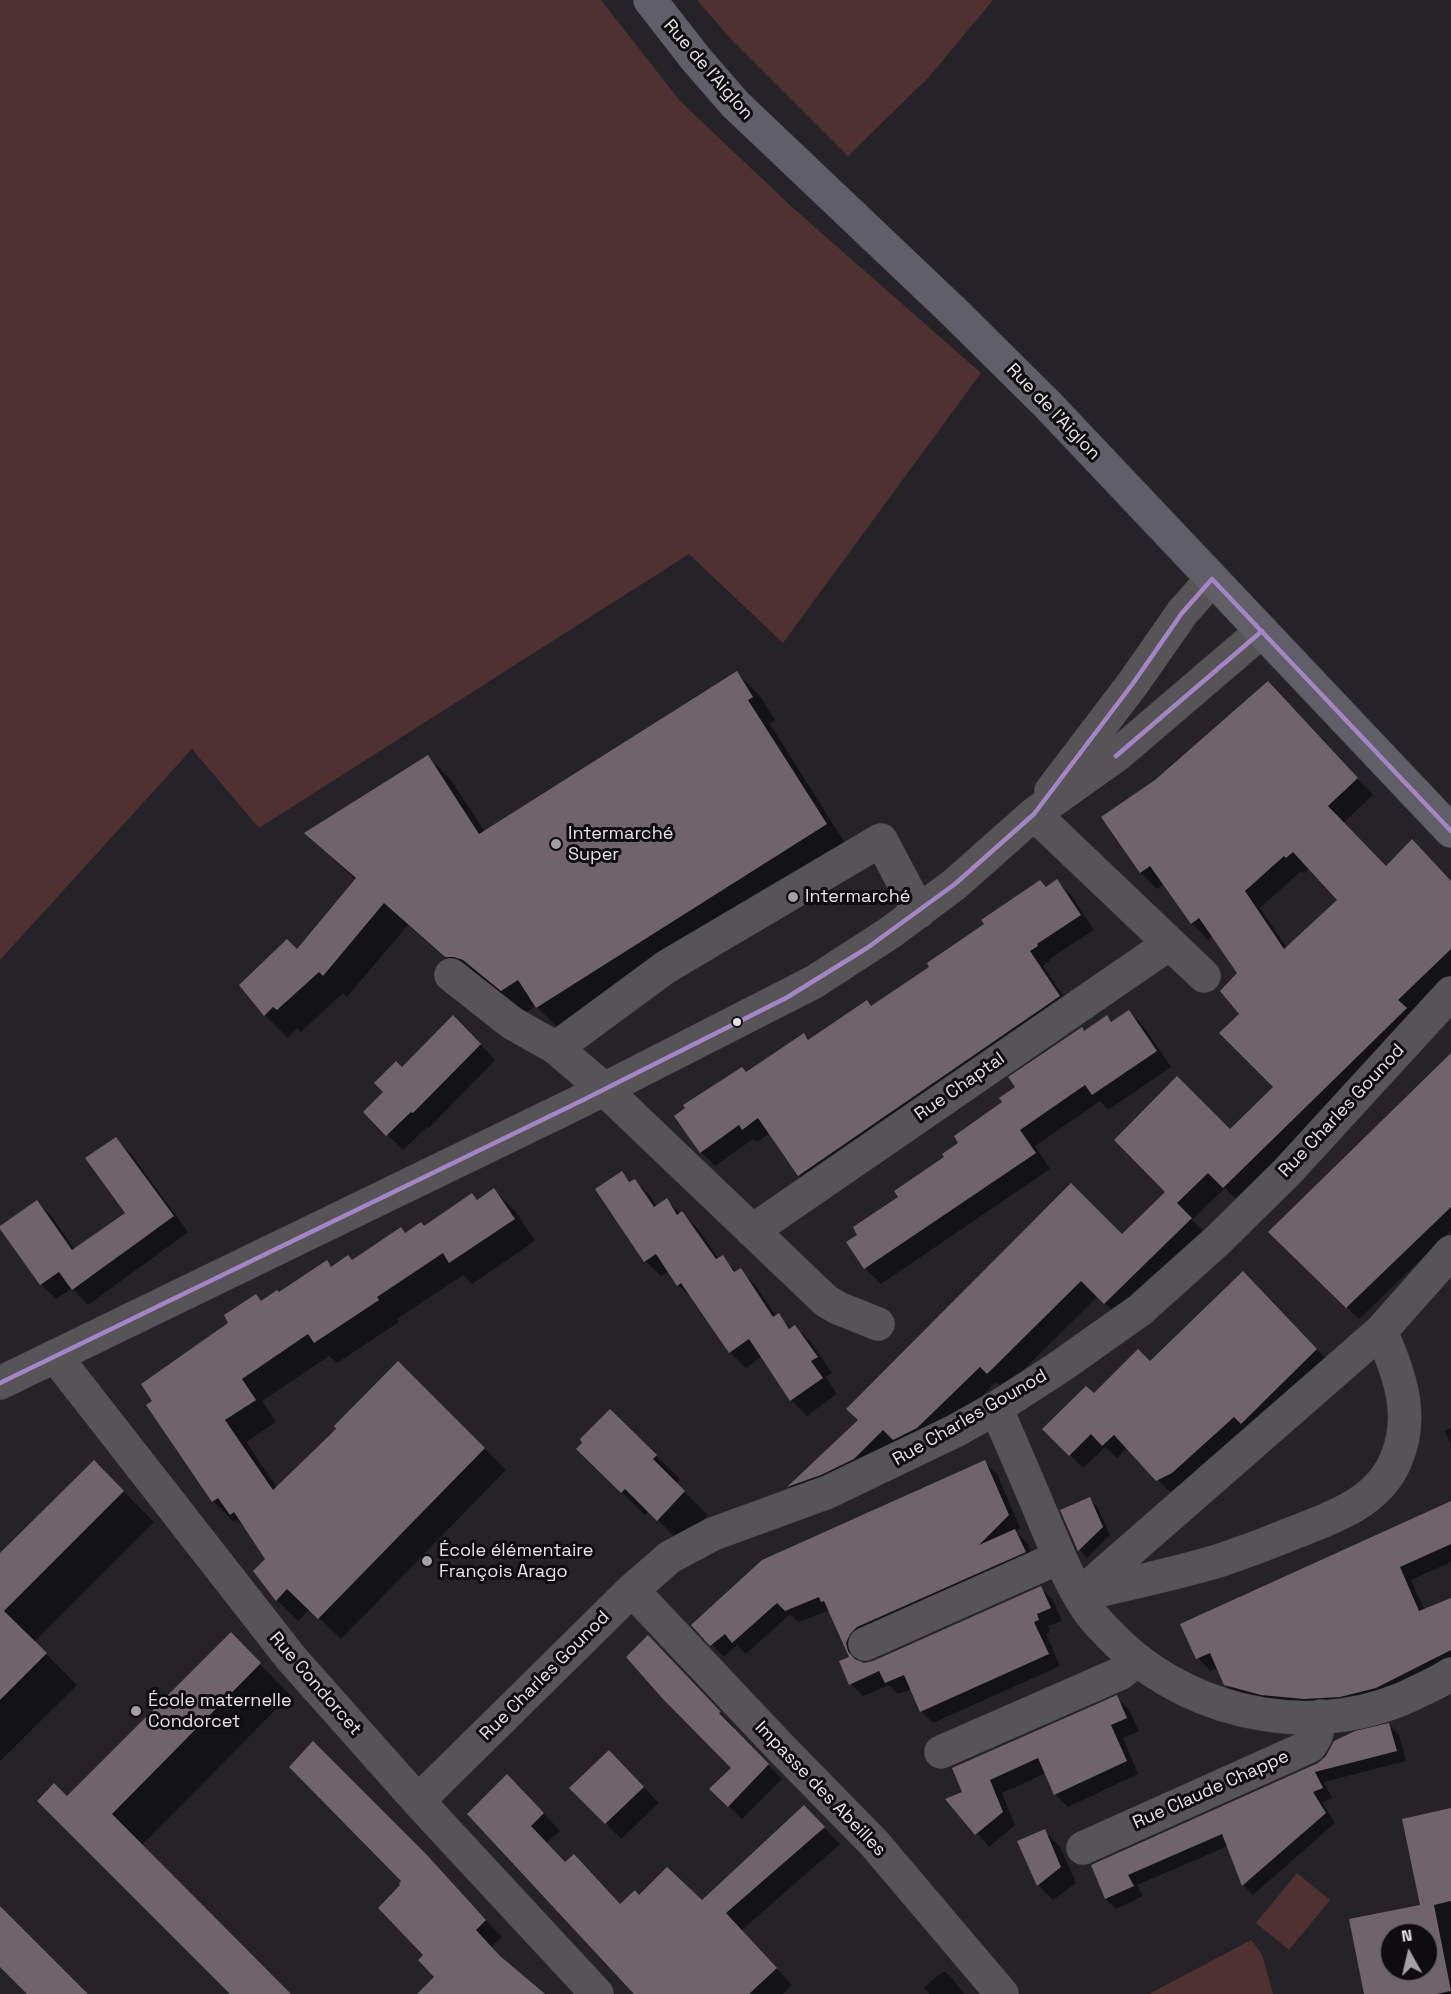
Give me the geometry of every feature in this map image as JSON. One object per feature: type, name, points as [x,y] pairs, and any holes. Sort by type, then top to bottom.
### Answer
[{"type":"main road","name":"Rue de l'Aiglon","points":[[650,0],[735,104],[996,352],[1451,831]]},
{"type":"street","points":[[1034,814],[1134,682],[1182,613],[1212,579]]},
{"type":"street","points":[[0,1383],[604,1089],[814,982],[919,912],[979,864],[1034,814],[1117,755],[1262,631]]},
{"type":"street","points":[[1034,814],[1204,976]]},
{"type":"street","points":[[556,1048],[666,967],[881,840],[919,912]]},
{"type":"street","name":"Rue Chaptal","points":[[752,1231],[1169,944]]},
{"type":"street","points":[[451,975],[512,1023],[556,1048],[604,1089],[826,1301],[878,1324]]},
{"type":"street","name":"Rue Charles Gounod","points":[[418,1801],[632,1590],[670,1557],[698,1540],[828,1492],[932,1443],[996,1408],[1089,1347],[1140,1310],[1217,1241],[1287,1172],[1451,993]]},
{"type":"street","points":[[1079,1595],[1381,1331],[1451,1252]]},
{"type":"street","points":[[1079,1595],[1242,1553],[1336,1516],[1372,1493],[1395,1463],[1401,1446],[1404,1425],[1403,1389],[1381,1331]]},
{"type":"street","name":"Rue Condorcet","points":[[55,1356],[291,1658],[418,1801],[597,1994]]},
{"type":"street","points":[[996,1408],[1060,1557],[1079,1595],[1101,1625],[1137,1660],[1164,1679],[1225,1706],[1271,1715],[1321,1716],[1342,1715],[1384,1706],[1405,1698],[1451,1674]]},
{"type":"street","points":[[865,1644],[1060,1557]]},
{"type":"street","name":"Impasse des Abeilles","points":[[632,1590],[779,1746],[874,1842],[1002,1994]]},
{"type":"street","points":[[941,1752],[1119,1674],[1137,1660]]},
{"type":"street","name":"Rue Claude Chappe","points":[[1083,1848],[1311,1746],[1321,1716]]},
{"type":"shaded area","points":[[0,0],[601,0],[680,101],[793,208],[981,373],[783,643],[689,554],[259,828],[192,749],[0,960]]},
{"type":"shaded area","points":[[697,0],[993,0],[929,77],[848,156],[729,37]]},
{"type":"shaded area","points":[[1297,1873],[1330,1900],[1289,1950],[1256,1923]]},
{"type":"shaded area","points":[[1251,1940],[1262,1954],[1273,1994],[1149,1994]]},
{"type":"building","name":"Intermarché Super","points":[[737,671],[753,697],[748,700],[827,824],[536,1008],[518,980],[501,991],[463,960],[445,957],[384,903],[323,976],[319,972],[277,1010],[273,1007],[264,1016],[239,985],[287,939],[297,949],[356,878],[304,833],[428,755],[479,834]]},
{"type":"building","points":[[1268,681],[1358,778],[1328,806],[1386,866],[1412,839],[1451,881],[1451,949],[1398,1000],[1407,1008],[1223,1188],[1208,1173],[1177,1203],[1192,1218],[1104,1304],[1081,1281],[987,1374],[980,1367],[917,1428],[893,1440],[883,1430],[854,1459],[821,1475],[787,1487],[858,1420],[846,1409],[1071,1183],[1122,1234],[1165,1192],[1114,1140],[1177,1076],[1230,1129],[1273,1087],[1219,1033],[1239,1014],[1220,991],[1237,973],[1199,918],[1191,924],[1150,866],[1140,873],[1101,817],[1155,780]],"holes":[[[1293,852],[1337,900],[1284,949],[1245,891],[1284,856],[1286,858]]]},
{"type":"building","points":[[1057,879],[1081,915],[1030,951],[1060,996],[798,1176],[758,1118],[742,1130],[739,1125],[700,1153],[674,1116],[685,1108],[683,1105],[742,1067],[746,1072],[804,1033],[808,1040],[867,1000],[871,1006],[929,967],[927,963],[984,924],[981,920],[1040,880],[1046,887]]},
{"type":"building","points":[[1129,1010],[1157,1051],[1092,1095],[1085,1085],[1020,1130],[1036,1153],[864,1269],[846,1242],[857,1235],[853,1227],[898,1197],[894,1191],[944,1157],[942,1154],[958,1143],[954,1136],[1002,1102],[999,1098],[1015,1087],[1008,1077],[1082,1027],[1084,1031],[1107,1015],[1111,1022]]},
{"type":"building","points":[[453,1015],[481,1044],[413,1113],[411,1112],[386,1136],[363,1112],[383,1092],[374,1083],[396,1061],[402,1067]]},
{"type":"building","points":[[1451,1053],[1451,1207],[1346,1308],[1268,1232]]},
{"type":"building","points":[[116,1137],[174,1216],[72,1290],[59,1272],[40,1285],[0,1226],[37,1200],[72,1250],[125,1213],[85,1158]]},
{"type":"building","points":[[622,1171],[629,1182],[635,1179],[654,1207],[667,1198],[677,1215],[682,1211],[716,1259],[723,1255],[734,1272],[741,1268],[773,1317],[779,1313],[789,1329],[795,1325],[818,1357],[811,1361],[823,1378],[790,1401],[749,1339],[729,1353],[681,1283],[677,1286],[656,1254],[644,1262],[595,1189]]},
{"type":"building","points":[[494,1188],[515,1219],[449,1263],[443,1253],[377,1297],[379,1300],[314,1343],[308,1334],[242,1379],[256,1400],[225,1420],[273,1490],[336,1429],[334,1426],[398,1361],[485,1448],[318,1619],[287,1589],[276,1601],[253,1571],[265,1559],[234,1512],[230,1515],[218,1498],[212,1502],[146,1405],[152,1401],[141,1384],[228,1323],[224,1315],[256,1294],[261,1301],[277,1290],[279,1292],[327,1260],[331,1267],[348,1255],[352,1260],[401,1227],[405,1233],[421,1222],[424,1226],[472,1193],[477,1200]]},
{"type":"building","points":[[1243,1271],[1317,1349],[1241,1424],[1234,1417],[1172,1473],[1156,1481],[1114,1435],[1102,1446],[1091,1434],[1069,1456],[1042,1429],[1086,1386],[1094,1393],[1138,1349],[1150,1361]]},
{"type":"building","points":[[610,1409],[657,1455],[653,1459],[685,1491],[657,1521],[625,1489],[621,1493],[576,1449],[582,1443],[580,1439]]},
{"type":"building","points":[[94,1460],[124,1491],[4,1611],[47,1653],[0,1700],[0,1553]]},
{"type":"building","points":[[985,1460],[1009,1515],[979,1545],[1015,1529],[1026,1552],[857,1627],[850,1634],[846,1643],[848,1651],[855,1659],[864,1663],[873,1661],[1041,1586],[1051,1608],[1037,1614],[1039,1620],[1034,1622],[1049,1654],[920,1712],[904,1675],[885,1683],[879,1671],[849,1685],[839,1661],[849,1657],[824,1601],[821,1602],[819,1597],[785,1611],[777,1603],[732,1643],[725,1634],[710,1646],[691,1625],[762,1560]]},
{"type":"building","points":[[1090,1497],[1103,1527],[1078,1551],[1060,1510]]},
{"type":"building","points":[[1451,1501],[1451,1544],[1400,1567],[1419,1611],[1451,1598],[1451,1650],[1376,1688],[1340,1697],[1304,1699],[1261,1695],[1224,1685],[1210,1653],[1196,1659],[1180,1624]]},
{"type":"building","points":[[231,1632],[261,1663],[112,1814],[291,1994],[230,1994],[37,1801],[54,1783],[67,1796]]},
{"type":"building","points":[[648,1635],[769,1764],[728,1807],[709,1789],[731,1768],[662,1698],[626,1657]]},
{"type":"building","points":[[1117,1695],[1127,1718],[1111,1725],[1127,1761],[1054,1795],[1038,1758],[990,1780],[1003,1812],[975,1835],[945,1799],[962,1792],[952,1768]]},
{"type":"building","points":[[1389,1723],[1397,1751],[1315,1772],[1323,1788],[1313,1792],[1326,1813],[1242,1886],[1222,1834],[1128,1875],[1134,1886],[1105,1899],[1091,1865],[1318,1763],[1326,1756],[1334,1741],[1355,1731]]},
{"type":"building","points":[[313,1741],[426,1854],[486,1920],[476,1930],[499,1955],[545,1994],[417,1994],[434,1977],[418,1960],[423,1955],[378,1908],[400,1885],[401,1881],[289,1767]]},
{"type":"building","points":[[609,1750],[644,1787],[605,1824],[569,1788]]},
{"type":"building","points":[[507,1774],[544,1813],[531,1826],[565,1862],[574,1854],[620,1904],[635,1890],[639,1895],[667,1867],[702,1900],[804,1805],[825,1827],[726,1913],[777,1968],[749,1994],[634,1994],[467,1814]]},
{"type":"building","points":[[1451,1808],[1451,1901],[1434,1905],[1437,1922],[1379,1922],[1379,1982],[1439,1982],[1439,1930],[1451,1991],[1436,1994],[1364,1994],[1349,1919],[1420,1905],[1402,1819]]},
{"type":"building","points":[[1045,1829],[1061,1867],[1037,1886],[1017,1841]]},
{"type":"building","points":[[0,1906],[88,1994],[27,1994],[0,1967]]},
{"type":"transit line","points":[[0,1383],[581,1101],[786,998],[867,948],[955,884],[1034,814],[1134,682],[1182,613],[1212,579],[1451,831]]},
{"type":"transit line","points":[[1116,756],[1262,631]]},
{"type":"place","name":"Intermarché Super","points":[[556,844]]},
{"type":"place","name":"Intermarché","points":[[793,897]]},
{"type":"place","name":"École élémentaire François Arago","points":[[427,1561]]},
{"type":"place","name":"École maternelle Condorcet","points":[[136,1711]]}]
